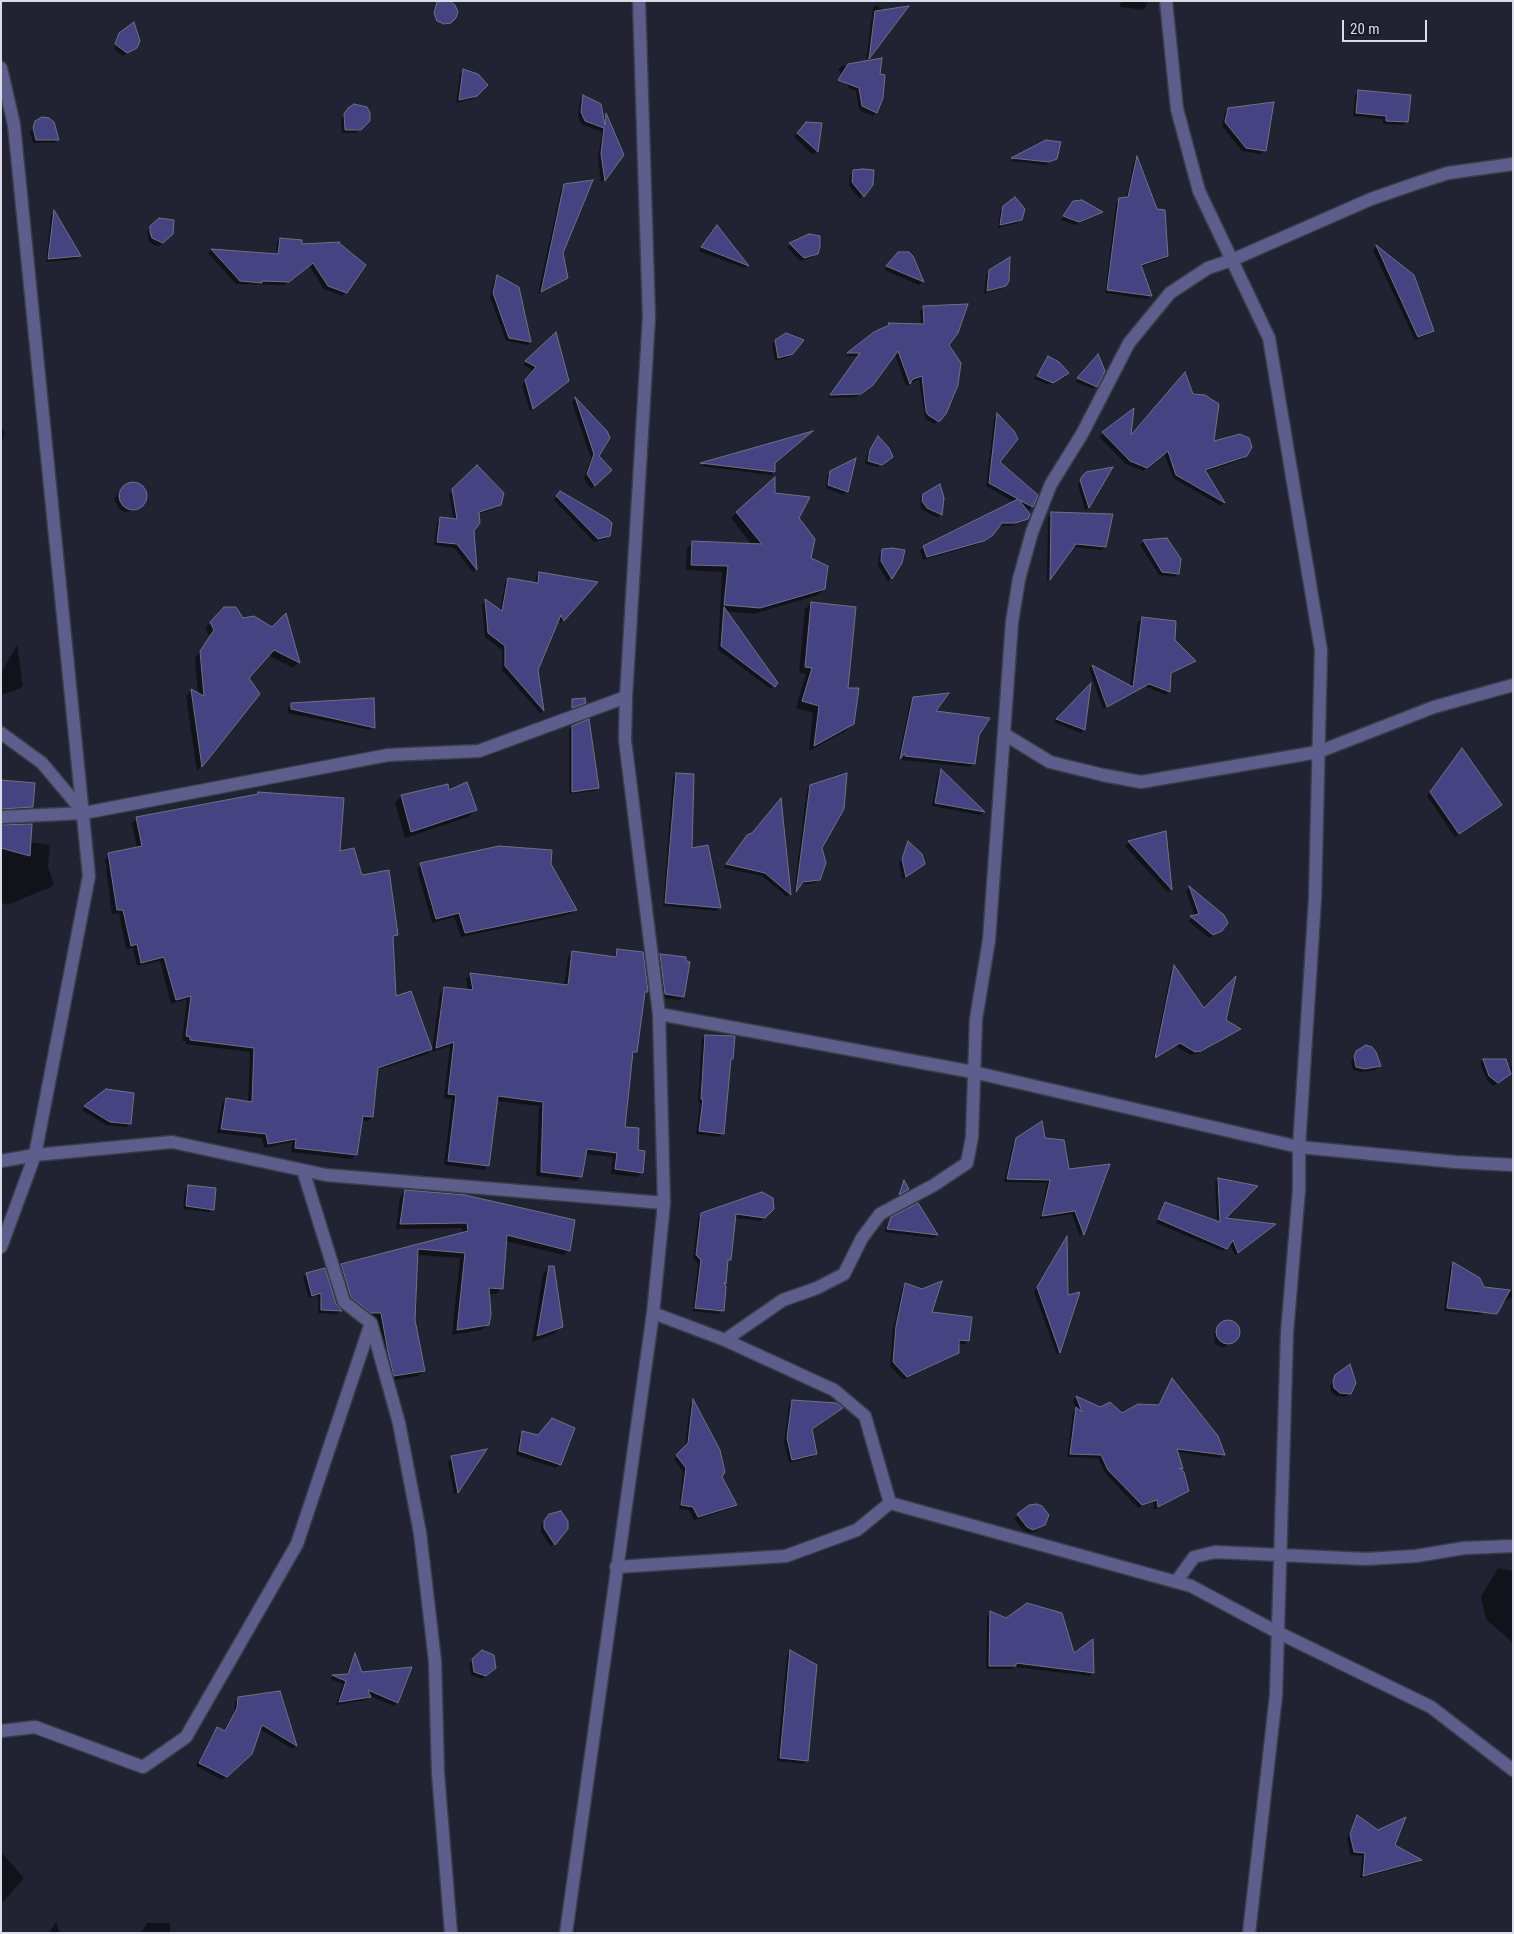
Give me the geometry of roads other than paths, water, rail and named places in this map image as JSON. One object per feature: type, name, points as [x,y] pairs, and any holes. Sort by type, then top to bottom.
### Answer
[{"type":"street","points":[[566,1933],[653,1313],[664,1203],[659,1014],[625,740],[649,317],[640,1]]},
{"type":"street","points":[[1166,1],[1177,109],[1199,191],[1269,338],[1321,650],[1315,899],[1299,1147],[1299,1190],[1287,1333],[1276,1695],[1249,1933]]},
{"type":"street","points":[[1,68],[14,125],[90,876],[35,1155],[1,1247]]},
{"type":"street","points":[[725,1340],[783,1300],[817,1288],[844,1274],[862,1238],[880,1214],[934,1185],[967,1163],[972,1137],[972,1072],[976,1020],[989,940],[1012,622],[1019,579],[1032,532],[1051,484],[1082,434],[1129,343],[1170,293],[1208,268],[1232,260],[1371,199],[1417,183],[1448,173],[1513,164]]},
{"type":"street","points":[[1004,734],[1050,762],[1103,776],[1141,782],[1318,752],[1434,707],[1513,685]]},
{"type":"street","points":[[1,817],[84,813],[388,755],[479,751],[626,697]]},
{"type":"street","points":[[1,733],[42,762],[84,813]]},
{"type":"street","points":[[659,1014],[972,1072],[1299,1147],[1456,1162],[1513,1165]]},
{"type":"street","points":[[1,1161],[35,1155],[172,1142],[326,1175],[664,1203]]},
{"type":"street","points":[[303,1170],[344,1302],[371,1323],[399,1423],[420,1533],[435,1661],[438,1773],[451,1933]]},
{"type":"street","points":[[653,1313],[725,1340],[834,1390],[866,1416],[890,1503]]},
{"type":"street","points":[[1,1731],[35,1728],[143,1767],[186,1737],[297,1544],[371,1323]]},
{"type":"street","points":[[616,1567],[786,1556],[857,1530],[890,1503]]},
{"type":"street","points":[[890,1503],[1192,1586],[1277,1632],[1351,1666],[1431,1707],[1513,1770]]},
{"type":"street","points":[[1176,1582],[1194,1557],[1215,1552],[1279,1557],[1366,1559],[1416,1556],[1464,1548],[1513,1546]]}]
